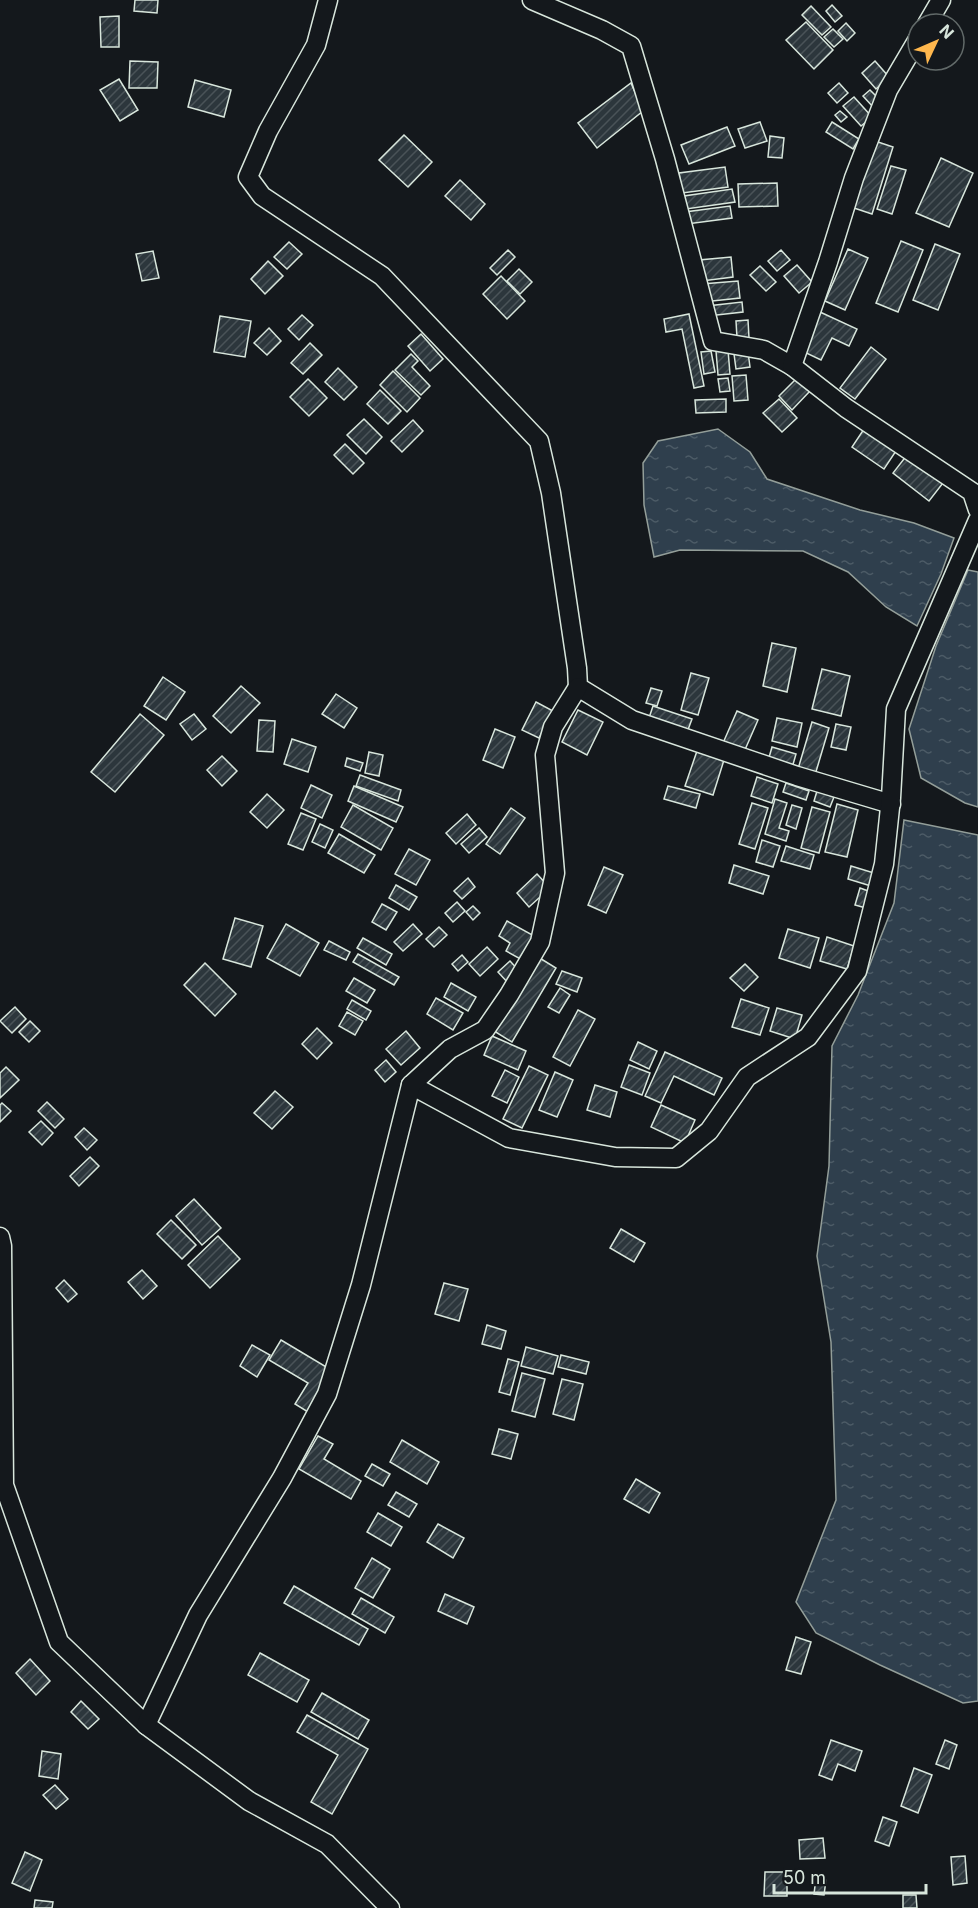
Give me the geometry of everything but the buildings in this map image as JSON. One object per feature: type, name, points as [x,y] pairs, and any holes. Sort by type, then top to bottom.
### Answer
[{"type":"street","points":[[146,1725],[198,1615],[282,1478],[327,1394],[361,1286],[411,1085],[450,1049],[485,1030],[509,995],[540,942],[555,873],[545,754],[553,727],[578,687],[551,493],[539,441],[382,276],[262,196],[248,177],[268,131],[316,45],[328,0]]},
{"type":"street","points":[[532,0],[602,30],[631,46],[665,159],[713,341],[764,350],[792,366],[846,408],[972,492],[978,510]]},
{"type":"street","points":[[792,366],[867,145],[888,90],[906,59]]},
{"type":"street","points":[[411,1085],[509,1138],[615,1157],[676,1158],[709,1131],[747,1077],[808,1037],[857,971],[884,864],[891,804],[896,709],[978,519]]},
{"type":"street","points":[[578,687],[632,720],[797,776],[891,804]]},
{"type":"street","points":[[0,1238],[2,1246],[4,1485],[59,1642],[146,1725],[249,1802],[327,1844],[390,1908]]},
{"type":"water","points":[[718,429],[750,452],[767,479],[860,510],[914,523],[954,538],[941,574],[917,626],[886,607],[848,572],[803,551],[680,550],[654,557],[644,505],[643,463],[658,441]]},
{"type":"water","points":[[968,570],[978,572],[978,807],[965,803],[921,778],[909,729],[936,646]]},
{"type":"water","points":[[904,820],[978,835],[978,1701],[963,1703],[816,1633],[796,1602],[836,1500],[831,1342],[817,1256],[829,1166],[832,1046],[858,995],[894,903]]}]
